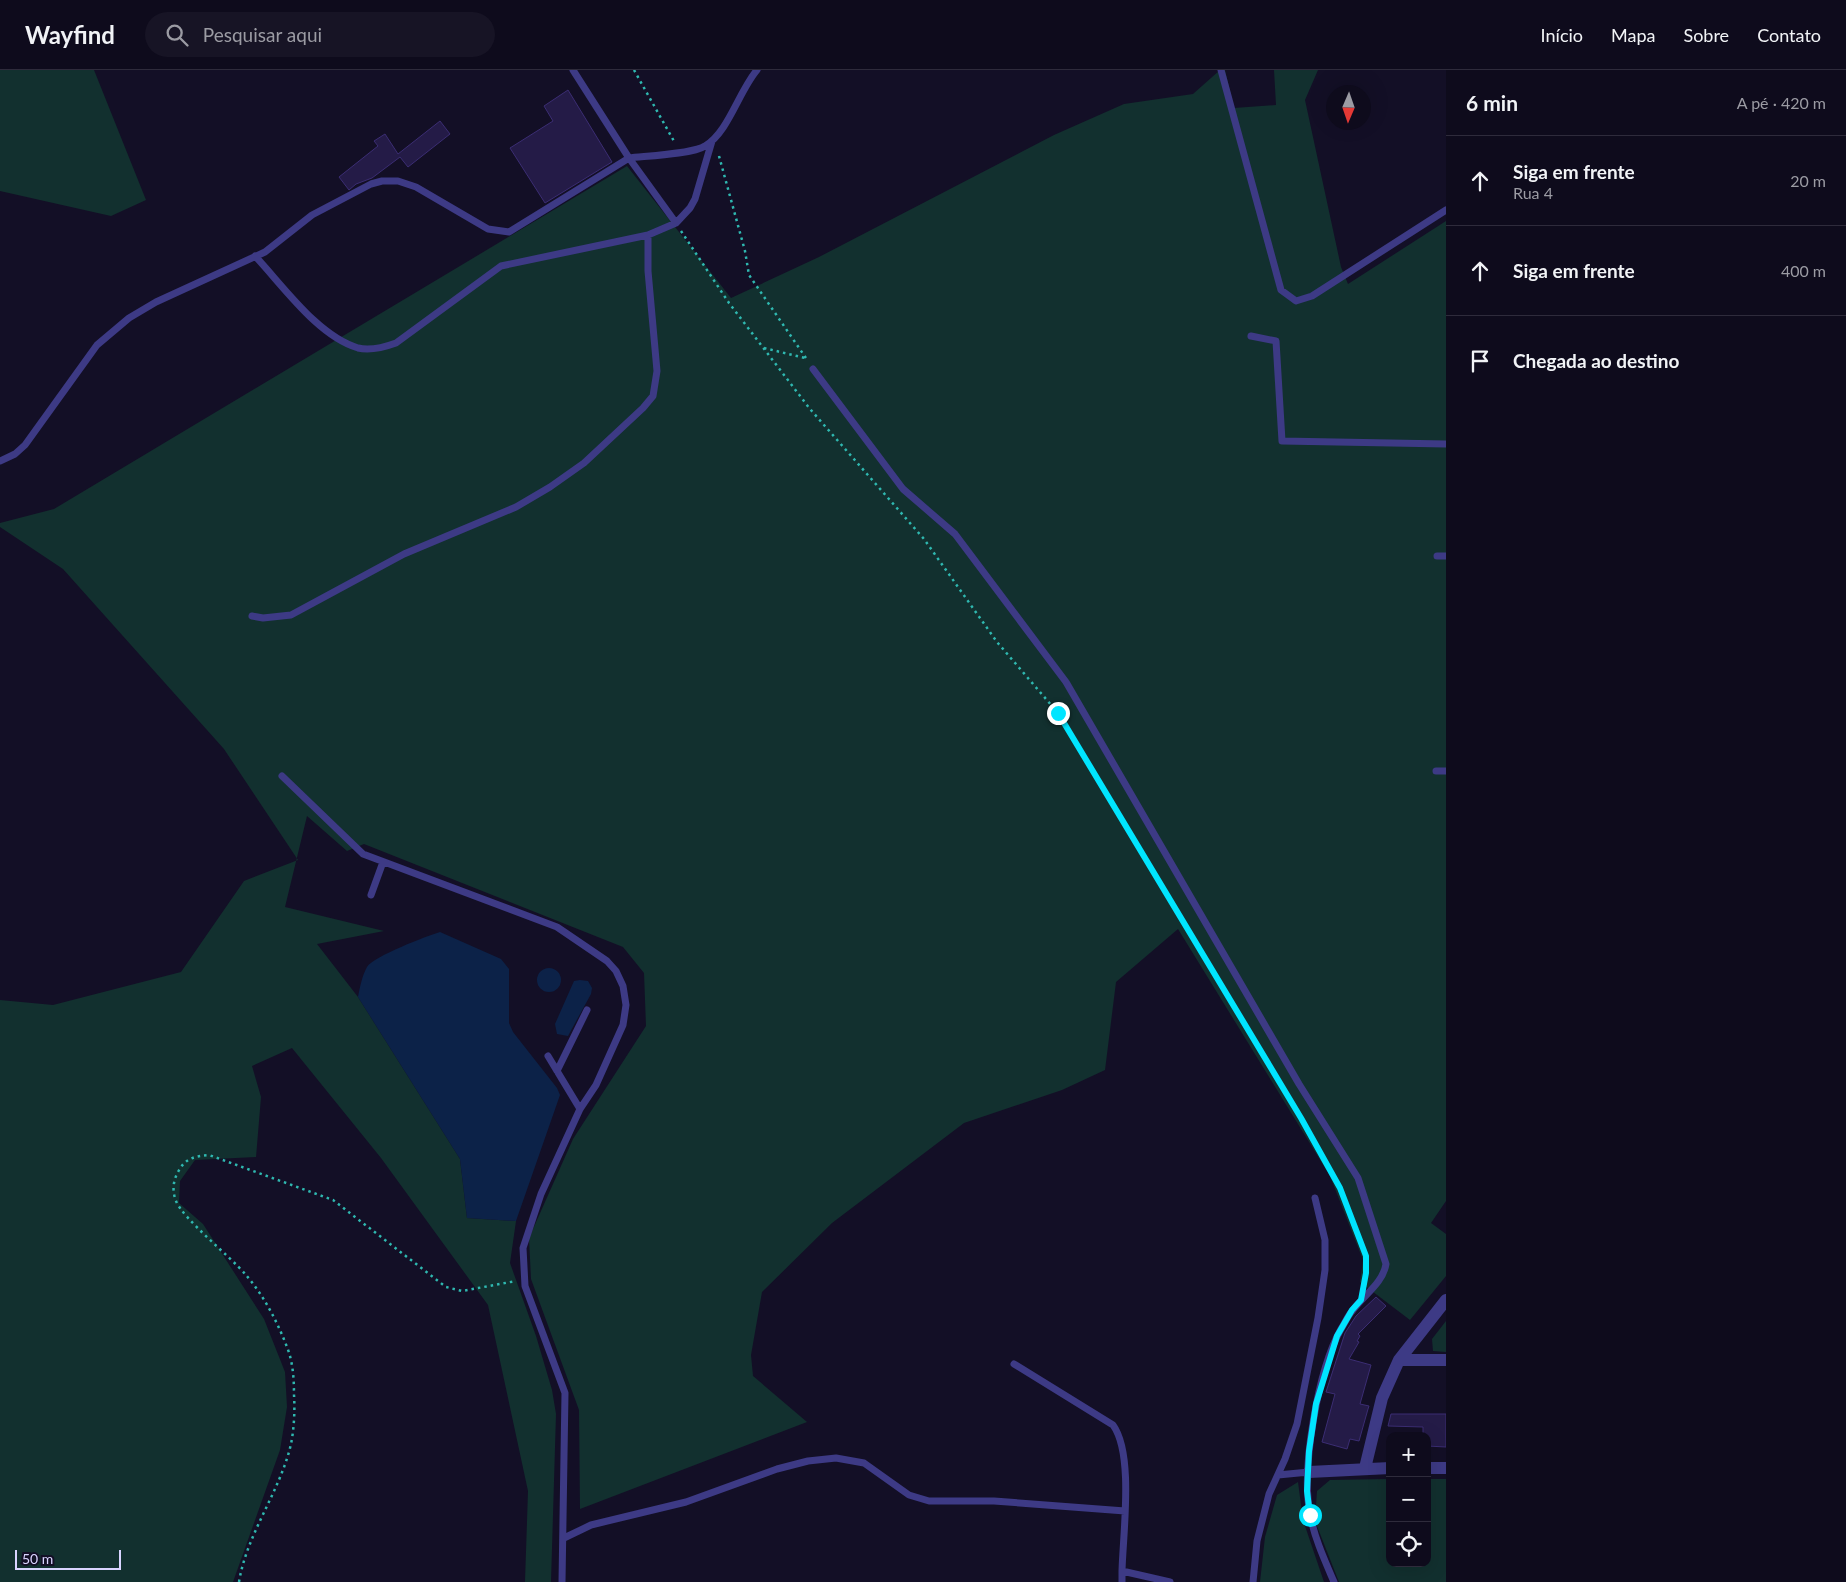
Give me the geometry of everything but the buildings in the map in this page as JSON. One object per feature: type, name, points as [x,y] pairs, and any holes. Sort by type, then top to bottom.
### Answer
[{"type":"street","points":[[1365,1468],[1382,1398],[1400,1360],[1446,1300]]},
{"type":"street","points":[[1400,1360],[1446,1360]]},
{"type":"street","points":[[1309,1472],[1386,1468]]},
{"type":"street","points":[[1431,1468],[1446,1468]]},
{"type":"lane","points":[[573,70],[628,158],[676,223]]},
{"type":"lane","points":[[0,461],[15,454],[26,445],[97,345],[129,318],[156,302],[255,256],[281,241],[312,215],[382,181],[398,181],[416,186],[488,229],[509,232],[628,158],[700,148],[712,141],[718,136],[747,81],[757,70]]},
{"type":"lane","points":[[1220,70],[1281,290],[1286,295],[1296,300],[1312,296],[1446,210]]},
{"type":"lane","points":[[255,256],[326,332],[358,348],[366,349],[396,343],[501,266],[648,235],[676,223],[690,208],[694,199],[712,141]]},
{"type":"lane","points":[[252,616],[263,618],[292,615],[404,554],[516,507],[584,463],[643,408],[653,396],[658,371],[648,272],[648,235]]},
{"type":"lane","points":[[1251,336],[1276,341],[1282,441],[1446,444]]},
{"type":"lane","points":[[813,368],[903,489],[955,534],[1066,682],[1299,1084],[1358,1178],[1386,1259],[1382,1278],[1352,1310],[1337,1336],[1316,1404],[1309,1451],[1307,1491],[1310,1515],[1334,1582]]},
{"type":"lane","points":[[1437,556],[1446,556]]},
{"type":"lane","points":[[1436,771],[1446,771]]},
{"type":"lane","points":[[282,776],[363,854],[558,927],[600,955],[616,971],[623,986],[626,1005],[623,1025],[596,1085],[580,1109],[542,1194],[523,1248],[525,1280],[565,1393],[562,1582]]},
{"type":"lane","points":[[371,895],[383,862]]},
{"type":"lane","points":[[557,1071],[587,1010]]},
{"type":"lane","points":[[548,1056],[580,1109]]},
{"type":"lane","points":[[1253,1582],[1257,1541],[1269,1494],[1297,1424],[1306,1386],[1325,1270],[1324,1240],[1315,1198]]},
{"type":"lane","points":[[1014,1364],[1113,1424],[1121,1435],[1124,1452],[1122,1582]]},
{"type":"lane","points":[[564,1538],[591,1525],[686,1502],[777,1469],[808,1461],[836,1458],[864,1464],[910,1496],[929,1501],[994,1500],[1124,1511]]},
{"type":"lane","points":[[1278,1475],[1309,1472]]},
{"type":"lane","points":[[1122,1571],[1170,1582]]},
{"type":"path","points":[[634,70],[680,151]]},
{"type":"path","points":[[712,141],[719,155],[745,251],[749,275],[813,368]]},
{"type":"path","points":[[676,223],[729,303],[810,410],[924,539],[997,642],[1058,713],[1301,1118],[1340,1188],[1366,1256],[1366,1273],[1361,1300]]},
{"type":"path","points":[[763,347],[806,358]]},
{"type":"path","points":[[239,1582],[247,1551],[284,1465],[291,1444],[294,1410],[292,1366],[285,1342],[260,1294],[245,1274],[179,1207],[173,1190],[174,1182],[184,1162],[194,1156],[209,1155],[333,1200],[446,1287],[462,1291],[525,1280]]},
{"type":"green space","points":[[0,70],[94,70],[146,200],[111,216],[0,191]]},
{"type":"green space","points":[[1220,70],[1225,70],[1234,108],[1276,105],[1274,70],[1318,70],[1305,100],[1341,267],[1348,284],[1446,221],[1446,1201],[1431,1223],[1446,1234],[1446,1276],[1410,1320],[1360,1282],[1363,1260],[1330,1176],[1178,929],[1116,982],[1105,1070],[1062,1090],[964,1123],[832,1223],[762,1292],[751,1355],[753,1376],[807,1422],[580,1509],[579,1410],[531,1279],[529,1238],[573,1139],[646,1026],[644,973],[623,947],[364,844],[347,851],[307,816],[297,858],[224,749],[63,569],[0,527],[0,523],[54,509],[627,166],[731,298],[819,257],[1054,135],[1124,104],[1193,94]]},
{"type":"green space","points":[[296,861],[285,907],[384,931],[317,944],[358,997],[460,1159],[467,1218],[516,1221],[510,1263],[536,1336],[552,1390],[556,1414],[551,1582],[525,1582],[528,1491],[488,1305],[381,1158],[292,1048],[252,1066],[261,1097],[256,1157],[195,1160],[180,1181],[179,1203],[203,1224],[264,1319],[285,1372],[287,1407],[280,1450],[233,1582],[0,1582],[0,1000],[53,1005],[181,972],[244,881]]},
{"type":"green space","points":[[1446,1321],[1446,1352],[1433,1351],[1432,1339]]},
{"type":"green space","points":[[1386,1479],[1386,1567],[1431,1567],[1431,1479],[1446,1479],[1446,1582],[1339,1582],[1315,1521],[1317,1491],[1330,1480]]},
{"type":"green space","points":[[1298,1482],[1303,1520],[1324,1582],[1260,1582],[1265,1537],[1277,1495]]},
{"type":"water","points":[[440,932],[501,959],[509,969],[509,1023],[513,1032],[557,1088],[560,1095],[516,1221],[467,1218],[460,1159],[358,997],[364,974],[367,967],[372,963],[401,947]]},
{"type":"water","points":[[549,968],[557,972],[561,980],[557,988],[549,992],[541,988],[537,980],[541,972]]},
{"type":"water","points":[[574,981],[588,981],[592,988],[591,994],[568,1036],[557,1034],[555,1024]]},
{"type":"route","points":[[1058,713],[1301,1118],[1340,1188],[1366,1256],[1366,1273],[1361,1300],[1352,1310],[1337,1336],[1316,1404],[1309,1451],[1307,1491],[1310,1515]]}]
